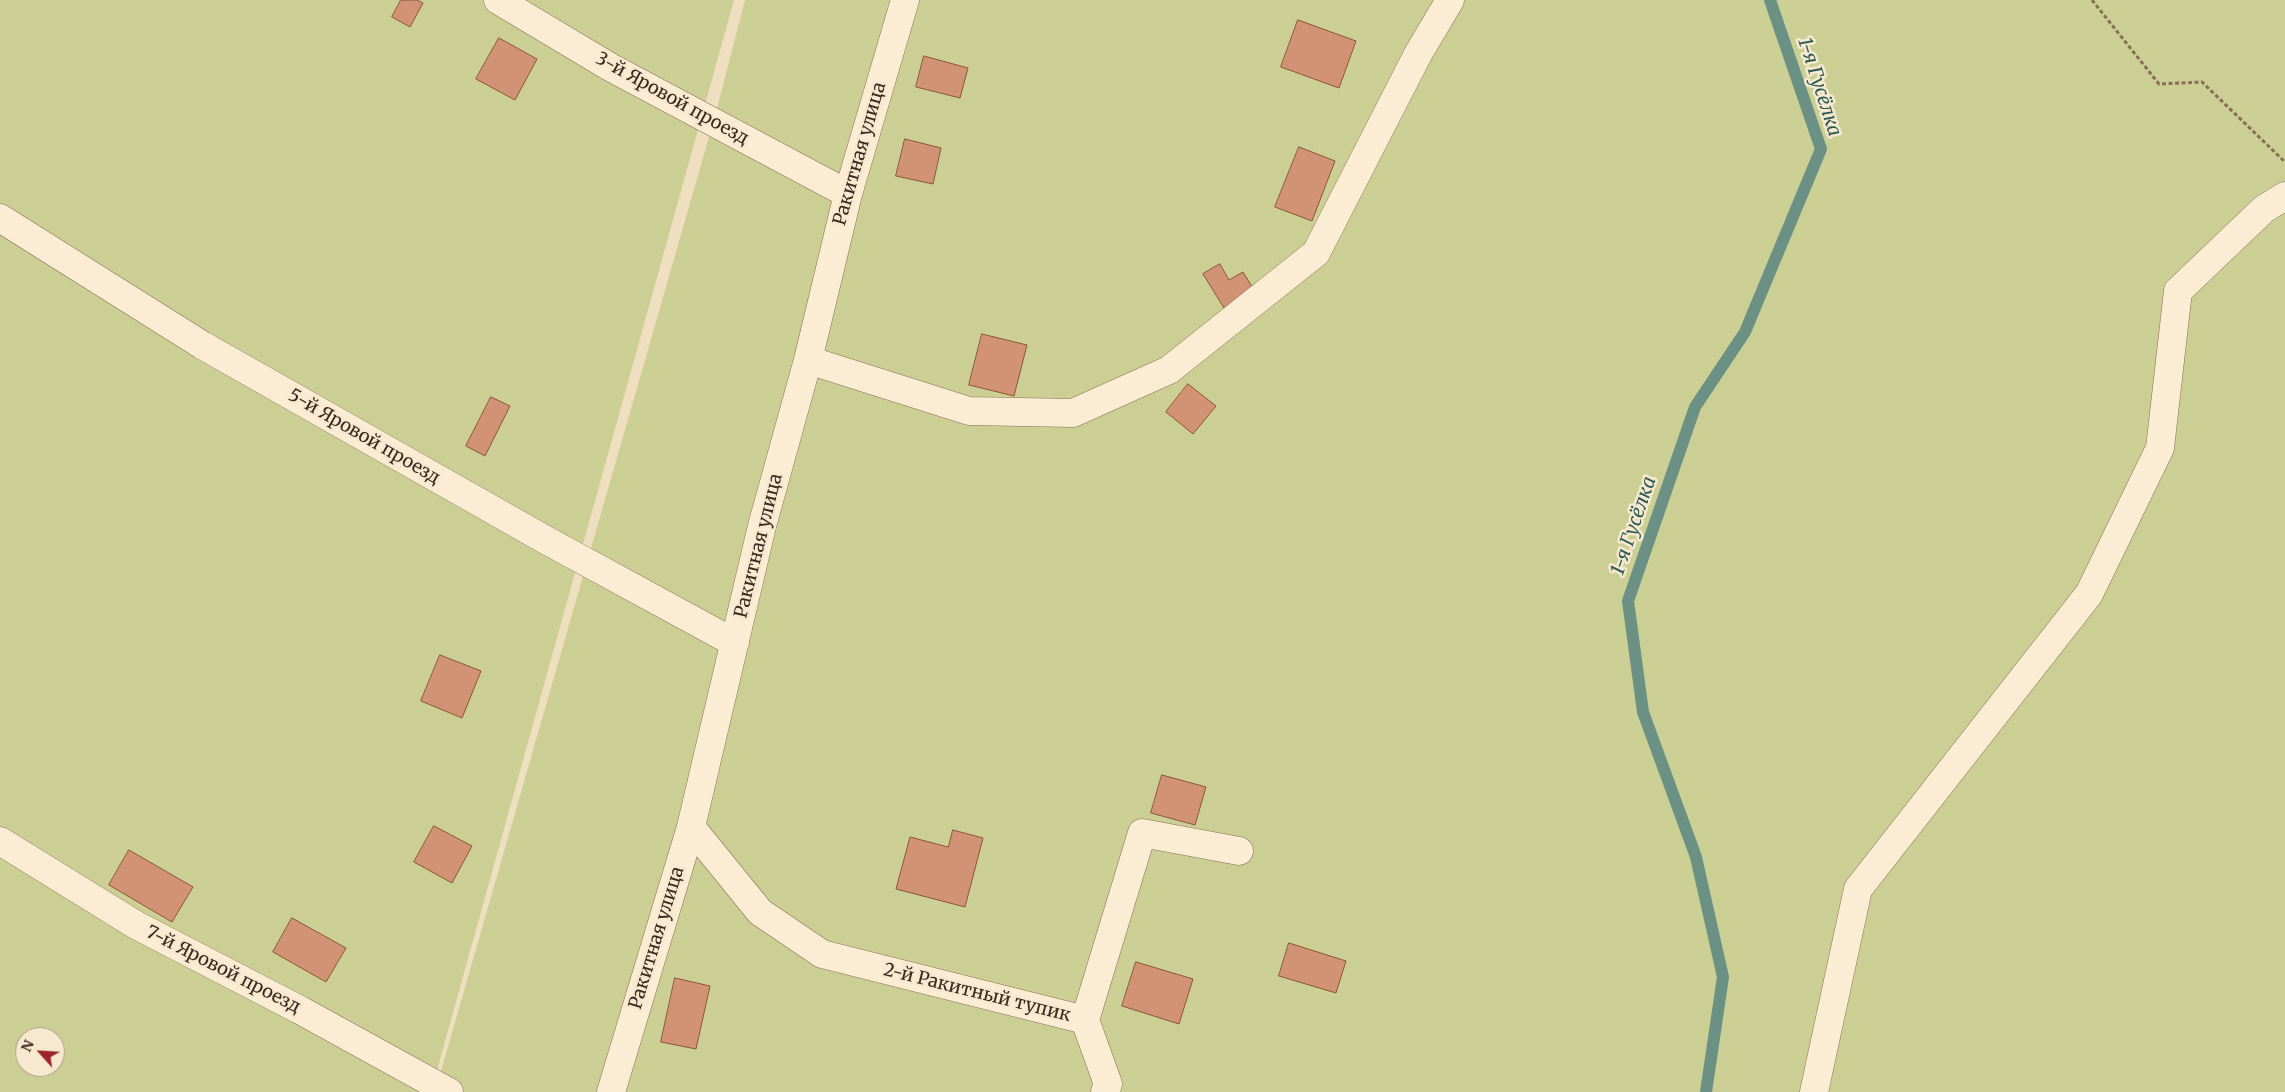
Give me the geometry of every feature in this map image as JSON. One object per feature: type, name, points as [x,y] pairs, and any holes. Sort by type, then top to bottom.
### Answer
[{"type":"street","name":"3-й Яровой проезд","points":[[498,0],[610,66],[848,194]]},
{"type":"street","name":"Ракитная улица","points":[[611,1092],[691,826],[762,526],[808,360],[848,194],[904,0]]},
{"type":"street","points":[[808,360],[969,411],[1073,413],[1169,370],[1316,253],[1418,54],[1450,0]]},
{"type":"street","points":[[1814,1092],[1858,890],[2089,594],[2160,448],[2178,291],[2264,209],[2285,196]]},
{"type":"street","name":"5-й Яровой проезд","points":[[0,218],[202,346],[535,534],[735,643]]},
{"type":"street","name":"2-й Ракитный тупик","points":[[691,826],[760,912],[822,954],[1085,1020],[1142,833],[1239,851]]},
{"type":"street","name":"7-й Яровой проезд","points":[[0,841],[136,925],[300,1010],[449,1092]]},
{"type":"street","points":[[1085,1020],[1108,1084],[1105,1092]]},
{"type":"path","points":[[2092,0],[2159,84],[2202,82],[2285,162]]},
{"type":"green space","points":[[0,0],[734,0],[431,1092],[0,1092]]},
{"type":"green space","points":[[745,0],[2285,0],[2285,1092],[435,1092],[715,116]]},
{"type":"building","points":[[401,0],[417,0],[423,3],[410,27],[392,17]]},
{"type":"building","points":[[1298,20],[1356,41],[1339,88],[1281,67]]},
{"type":"building","points":[[499,38],[537,59],[515,100],[476,79]]},
{"type":"building","points":[[924,56],[968,68],[960,98],[916,87]]},
{"type":"building","points":[[905,139],[941,148],[933,184],[896,176]]},
{"type":"building","points":[[1299,147],[1335,161],[1312,221],[1275,207]]},
{"type":"building","points":[[1220,264],[1229,280],[1243,272],[1254,290],[1224,308],[1203,274]]},
{"type":"building","points":[[982,334],[1027,345],[1014,396],[969,385]]},
{"type":"building","points":[[1188,384],[1216,406],[1193,434],[1166,412]]},
{"type":"building","points":[[491,397],[510,406],[485,456],[466,446]]},
{"type":"building","points":[[440,655],[481,671],[462,718],[421,701]]},
{"type":"building","points":[[1162,775],[1206,787],[1195,825],[1151,813]]},
{"type":"building","points":[[434,826],[472,846],[452,883],[414,862]]},
{"type":"building","points":[[953,830],[983,838],[965,907],[896,889],[910,837],[948,847]]},
{"type":"building","points":[[129,850],[193,887],[172,922],[109,885]]},
{"type":"building","points":[[292,918],[346,948],[326,982],[273,952]]},
{"type":"building","points":[[1289,943],[1346,961],[1336,993],[1279,976]]},
{"type":"building","points":[[1136,962],[1193,979],[1179,1024],[1122,1006]]},
{"type":"building","points":[[675,978],[710,986],[696,1049],[661,1042]]},
{"type":"waterway","name":"1-я Гусёлка","points":[[1706,1092],[1723,977],[1696,857],[1643,712],[1628,601],[1695,407],[1745,332],[1821,149],[1770,0]]}]
